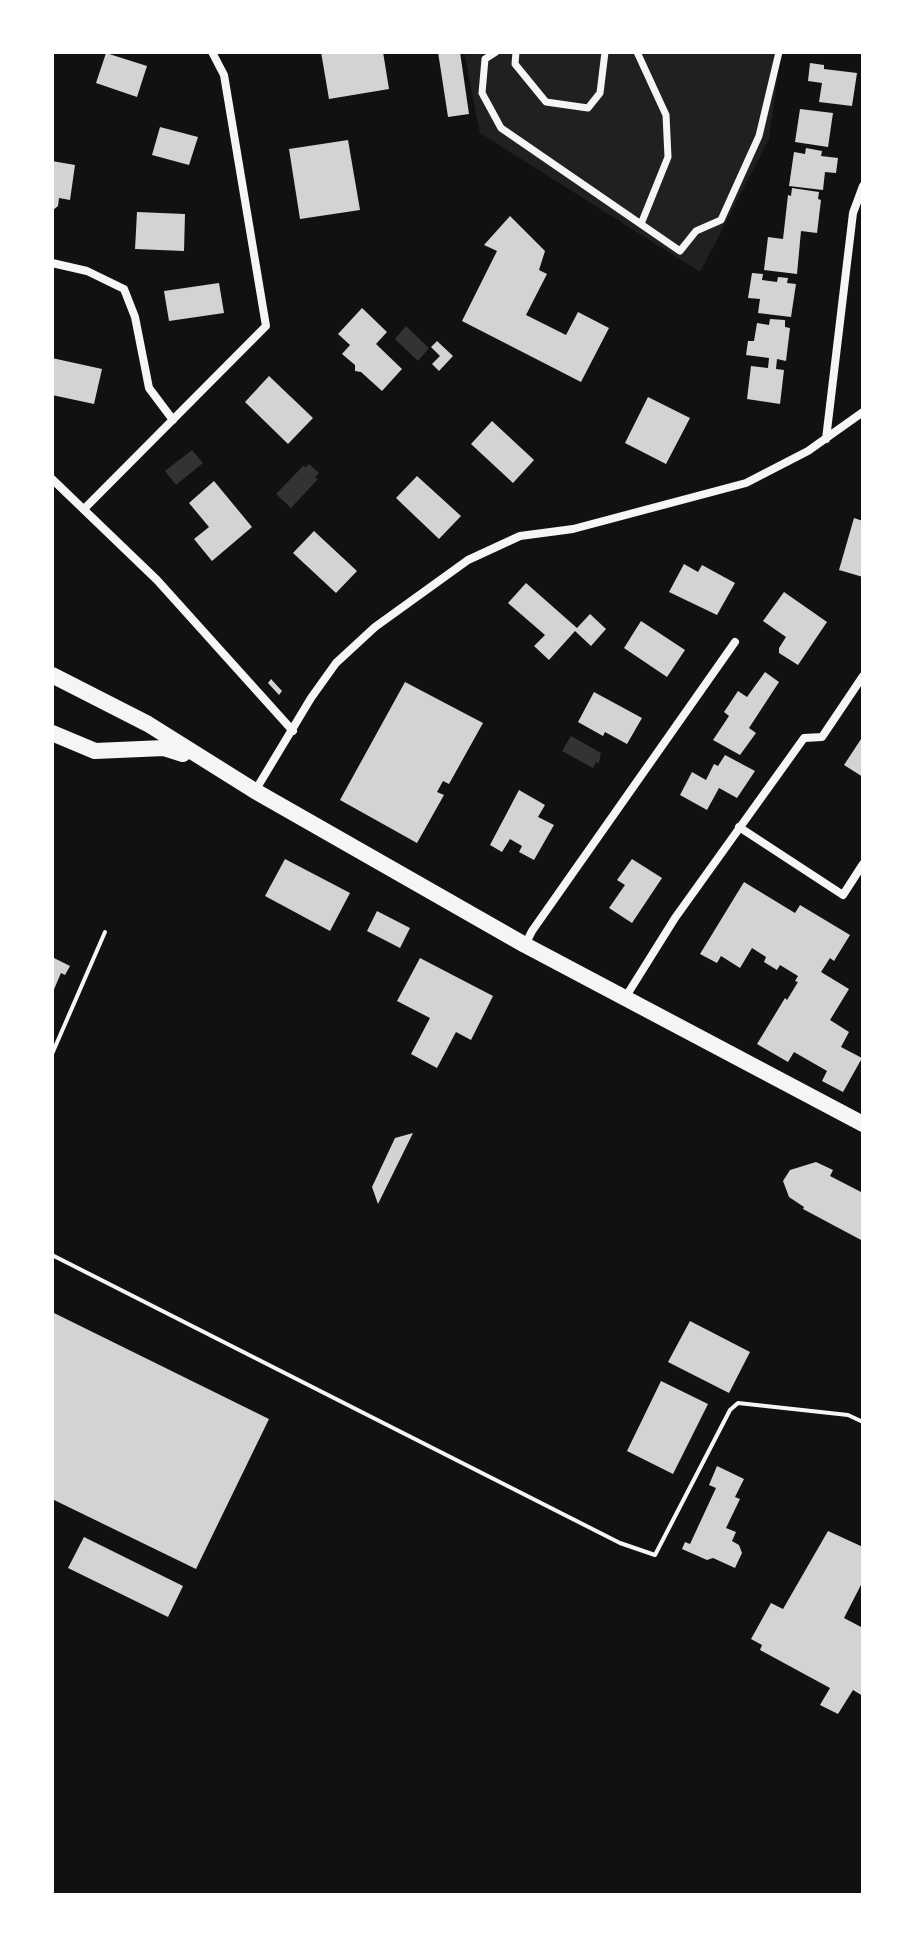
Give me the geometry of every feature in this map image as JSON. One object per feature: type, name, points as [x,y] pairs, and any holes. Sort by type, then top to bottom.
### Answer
[{"type":"main road","points":[[52,675],[148,724],[255,791],[525,945],[863,1124]]},
{"type":"main road","points":[[52,733],[95,751],[164,748],[211,765]]},
{"type":"street","points":[[85,508],[266,326],[224,75],[212,52]]},
{"type":"street","points":[[496,52],[485,59],[482,93],[501,128],[680,251],[696,231],[721,220],[759,136],[779,52]]},
{"type":"street","points":[[516,52],[515,64],[546,102],[588,108],[600,93],[605,52]]},
{"type":"street","points":[[637,52],[666,115],[668,157],[641,224]]},
{"type":"street","points":[[826,439],[853,213],[863,186]]},
{"type":"street","points":[[52,263],[87,271],[124,289],[135,317],[149,388],[173,420]]},
{"type":"street","points":[[255,791],[311,698],[336,663],[375,627],[468,560],[520,536],[573,529],[746,483],[808,451],[863,412]]},
{"type":"street","points":[[52,479],[157,580],[293,731]]},
{"type":"street","points":[[525,945],[735,642]]},
{"type":"street","points":[[625,999],[675,918],[804,738],[822,737],[863,676]]},
{"type":"street","points":[[739,827],[843,895],[863,864]]},
{"type":"path","points":[[52,1054],[105,932]]},
{"type":"path","points":[[52,1255],[620,1543],[655,1555],[730,1410],[738,1403],[848,1415],[863,1422]]},
{"type":"shaded area","points":[[464,52],[781,52],[769,139],[700,272],[480,133]]},
{"type":"shaded area","points":[[406,326],[429,348],[418,361],[395,339]]},
{"type":"shaded area","points":[[192,450],[203,463],[176,485],[165,471]]},
{"type":"shaded area","points":[[309,464],[319,473],[315,477],[318,479],[291,508],[276,494],[303,466]]},
{"type":"shaded area","points":[[571,736],[601,753],[599,763],[596,762],[593,768],[562,751]]},
{"type":"building","points":[[321,52],[383,52],[389,89],[329,99]]},
{"type":"building","points":[[438,52],[460,52],[469,114],[448,117]]},
{"type":"building","points":[[106,53],[147,66],[137,97],[96,83]]},
{"type":"building","points":[[810,63],[824,65],[824,69],[857,73],[852,106],[819,102],[822,83],[808,81]]},
{"type":"building","points":[[800,109],[833,113],[828,147],[795,142]]},
{"type":"building","points":[[160,127],[198,137],[189,165],[152,155]]},
{"type":"building","points":[[348,140],[360,210],[300,219],[289,149]]},
{"type":"building","points":[[806,148],[822,151],[821,156],[838,158],[836,173],[825,172],[823,190],[789,186],[794,152],[805,154]]},
{"type":"building","points":[[52,161],[75,165],[70,200],[59,198],[58,206],[52,211]]},
{"type":"building","points":[[792,188],[819,192],[817,233],[801,231],[797,274],[764,270],[768,237],[783,239],[788,195],[791,196]]},
{"type":"building","points":[[137,212],[185,214],[184,251],[135,249]]},
{"type":"building","points":[[510,216],[545,251],[539,270],[547,274],[526,315],[566,335],[578,312],[609,328],[581,382],[462,321],[497,251],[484,245]]},
{"type":"building","points":[[752,273],[763,274],[762,280],[777,282],[778,277],[788,278],[787,283],[796,284],[791,317],[758,313],[760,299],[748,298]]},
{"type":"building","points":[[219,283],[224,313],[169,321],[164,291]]},
{"type":"building","points":[[362,308],[387,332],[376,344],[402,369],[382,391],[361,372],[355,371],[355,365],[342,354],[350,345],[338,334]]},
{"type":"building","points":[[770,319],[785,320],[785,327],[790,328],[786,361],[777,359],[776,369],[784,370],[780,404],[747,399],[751,366],[768,368],[769,358],[746,355],[748,341],[754,341],[757,323],[769,325]]},
{"type":"building","points":[[437,341],[453,356],[439,371],[432,364],[440,356],[431,347]]},
{"type":"building","points":[[52,358],[102,369],[94,404],[52,395]]},
{"type":"building","points":[[269,376],[313,418],[288,444],[245,402]]},
{"type":"building","points":[[648,397],[690,418],[666,464],[625,443]]},
{"type":"building","points":[[492,421],[534,460],[513,483],[471,444]]},
{"type":"building","points":[[417,476],[461,516],[439,539],[396,498]]},
{"type":"building","points":[[214,481],[252,527],[212,561],[194,539],[209,527],[189,503]]},
{"type":"building","points":[[854,518],[863,521],[863,577],[839,570]]},
{"type":"building","points":[[314,531],[357,571],[336,593],[293,553]]},
{"type":"building","points":[[684,564],[698,572],[702,565],[735,583],[717,615],[669,592]]},
{"type":"building","points":[[526,583],[577,628],[590,614],[606,629],[591,646],[575,631],[549,660],[534,646],[545,635],[508,603]]},
{"type":"building","points":[[784,592],[827,622],[798,665],[779,653],[786,637],[763,621]]},
{"type":"building","points":[[641,621],[685,650],[667,677],[624,648]]},
{"type":"building","points":[[765,672],[779,682],[749,728],[756,733],[740,755],[713,740],[729,716],[724,712],[738,691],[747,697]]},
{"type":"building","points":[[271,679],[282,691],[279,695],[268,683]]},
{"type":"building","points":[[405,682],[483,723],[449,784],[443,781],[437,792],[444,795],[417,843],[340,800]]},
{"type":"building","points":[[594,692],[642,718],[627,744],[605,732],[603,736],[578,722]]},
{"type":"building","points":[[863,736],[863,777],[844,765]]},
{"type":"building","points":[[725,755],[755,771],[737,798],[719,788],[707,810],[680,795],[692,772],[706,780],[714,764],[718,766]]},
{"type":"building","points":[[519,790],[545,805],[538,817],[554,825],[534,860],[519,852],[522,846],[510,839],[502,852],[490,845]]},
{"type":"building","points":[[285,859],[350,893],[330,931],[265,896]]},
{"type":"building","points":[[632,859],[662,878],[632,923],[609,908],[625,885],[617,880]]},
{"type":"building","points":[[744,882],[795,913],[800,905],[850,935],[834,961],[830,958],[821,972],[849,989],[830,1020],[849,1032],[841,1047],[862,1058],[843,1092],[822,1081],[827,1071],[794,1052],[788,1062],[757,1044],[798,982],[795,981],[798,976],[780,965],[777,970],[764,962],[766,957],[752,948],[740,968],[721,956],[717,963],[700,954]]},
{"type":"building","points":[[377,911],[410,928],[400,948],[367,931]]},
{"type":"building","points":[[52,957],[70,966],[65,975],[61,973],[52,994]]},
{"type":"building","points":[[420,958],[493,996],[471,1040],[456,1032],[437,1068],[411,1054],[430,1018],[397,1001]]},
{"type":"building","points":[[413,1133],[378,1204],[372,1187],[395,1138]]},
{"type":"building","points":[[816,1162],[833,1170],[830,1176],[863,1193],[863,1241],[803,1209],[789,1197],[783,1181],[790,1170]]},
{"type":"building","points":[[52,1312],[269,1419],[196,1569],[52,1499]]},
{"type":"building","points":[[690,1321],[750,1352],[729,1393],[668,1362]]},
{"type":"building","points":[[661,1381],[708,1404],[673,1474],[627,1451]]},
{"type":"building","points":[[717,1466],[744,1479],[735,1497],[740,1499],[726,1528],[736,1532],[732,1541],[739,1545],[742,1553],[735,1568],[682,1549],[685,1542],[690,1544],[716,1488],[709,1485]]},
{"type":"building","points":[[828,1531],[863,1547],[863,1581],[844,1618],[863,1628],[863,1696],[853,1690],[838,1714],[820,1705],[830,1688],[760,1650],[762,1645],[751,1639],[771,1603],[783,1609]]},
{"type":"building","points":[[84,1537],[183,1586],[168,1617],[68,1568]]}]
